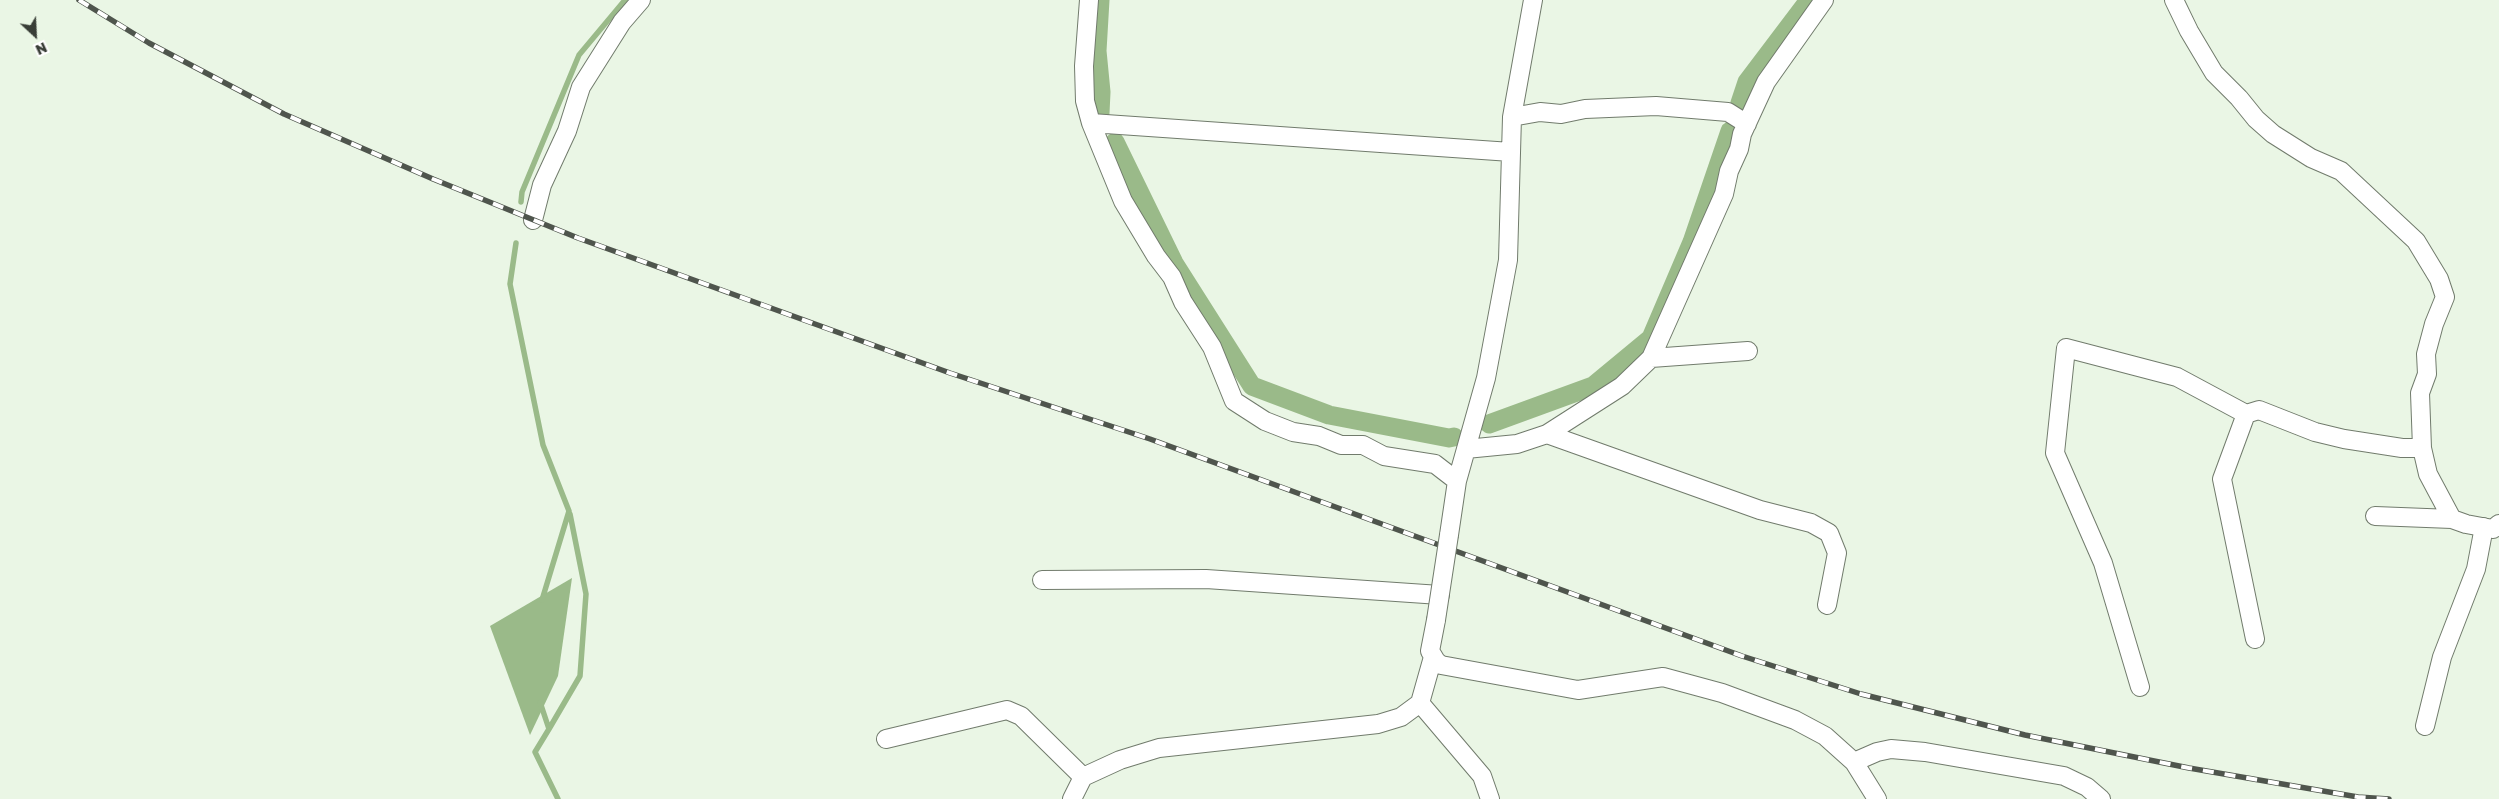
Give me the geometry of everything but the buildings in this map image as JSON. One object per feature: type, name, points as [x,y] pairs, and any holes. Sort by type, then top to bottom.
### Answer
[{"type":"street","points":[[532,220],[542,185],[567,131],[582,88],[622,22],[640,0]]},
{"type":"street","points":[[1089,0],[1084,66],[1085,101],[1091,123],[1122,201],[1156,256],[1172,277],[1183,302],[1212,348],[1234,401],[1265,421],[1292,432],[1319,436],[1341,444],[1363,445],[1384,456],[1435,464],[1457,481]]},
{"type":"street","points":[[1533,0],[1512,117],[1508,260],[1486,378],[1457,481],[1430,651],[1433,658],[1441,665],[1578,690],[1663,677],[1722,693],[1795,720],[1824,736],[1854,762],[1877,799]]},
{"type":"street","points":[[1466,449],[1517,444],[1547,434],[1622,386],[1651,358],[1724,194],[1729,171],[1766,82],[1824,0]]},
{"type":"street","points":[[2174,0],[2189,31],[2214,73],[2239,98],[2256,120],[2273,134],[2311,158],[2341,171],[2416,241],[2438,279],[2445,297],[2434,324],[2426,354],[2427,374],[2420,393],[2422,448],[2428,474],[2452,518]]},
{"type":"street","points":[[1512,117],[1540,112],[1561,114],[1585,110],[1656,106],[1728,112],[1747,124]]},
{"type":"street","points":[[1091,123],[1511,152]]},
{"type":"street","points":[[2140,688],[2103,563],[2055,453],[2066,348],[2177,377],[2246,414],[2259,410],[2315,432],[2344,439],[2402,448],[2422,448]]},
{"type":"street","points":[[1651,358],[1748,351]]},
{"type":"street","points":[[2246,414],[2222,479],[2256,640]]},
{"type":"street","points":[[1547,434],[1760,510],[1811,523],[1829,534],[1837,553],[1827,605]]},
{"type":"street","points":[[2375,516],[2452,518],[2466,524],[2491,526],[2442,657],[2425,726]]},
{"type":"street","points":[[1042,580],[1206,579],[1440,595]]},
{"type":"street","points":[[1072,799],[1083,777],[1120,760],[1159,748],[1378,724],[1401,717],[1420,703],[1433,658]]},
{"type":"street","points":[[1420,703],[1482,776],[1490,799]]},
{"type":"street","points":[[886,739],[1007,710],[1021,716],[1083,777]]},
{"type":"street","points":[[1854,762],[1891,749],[1924,752],[2064,776],[2087,787],[2101,799]]},
{"type":"shaded area","points":[[572,578],[558,676],[530,735],[490,626]]},
{"type":"waterway","points":[[521,202],[522,192],[579,55],[625,0]]},
{"type":"waterway","points":[[1100,0],[1097,51],[1101,92],[1100,113]]},
{"type":"waterway","points":[[1740,103],[1747,82],[1809,0]]},
{"type":"waterway","points":[[1489,424],[1593,386],[1651,338],[1692,242],[1730,131]]},
{"type":"waterway","points":[[1115,142],[1174,263],[1252,386],[1329,415],[1449,438],[1454,437]]},
{"type":"waterway","points":[[516,243],[510,284],[543,445],[569,511],[542,600]]},
{"type":"waterway","points":[[549,729],[580,676],[586,594],[570,514]]},
{"type":"waterway","points":[[540,702],[549,729],[535,752],[558,799]]},
{"type":"railway","points":[[79,0],[149,43],[284,114],[433,179],[578,238],[950,373],[1150,439],[1742,656],[1861,694],[2025,735],[2189,768],[2358,797],[2389,799]]}]
